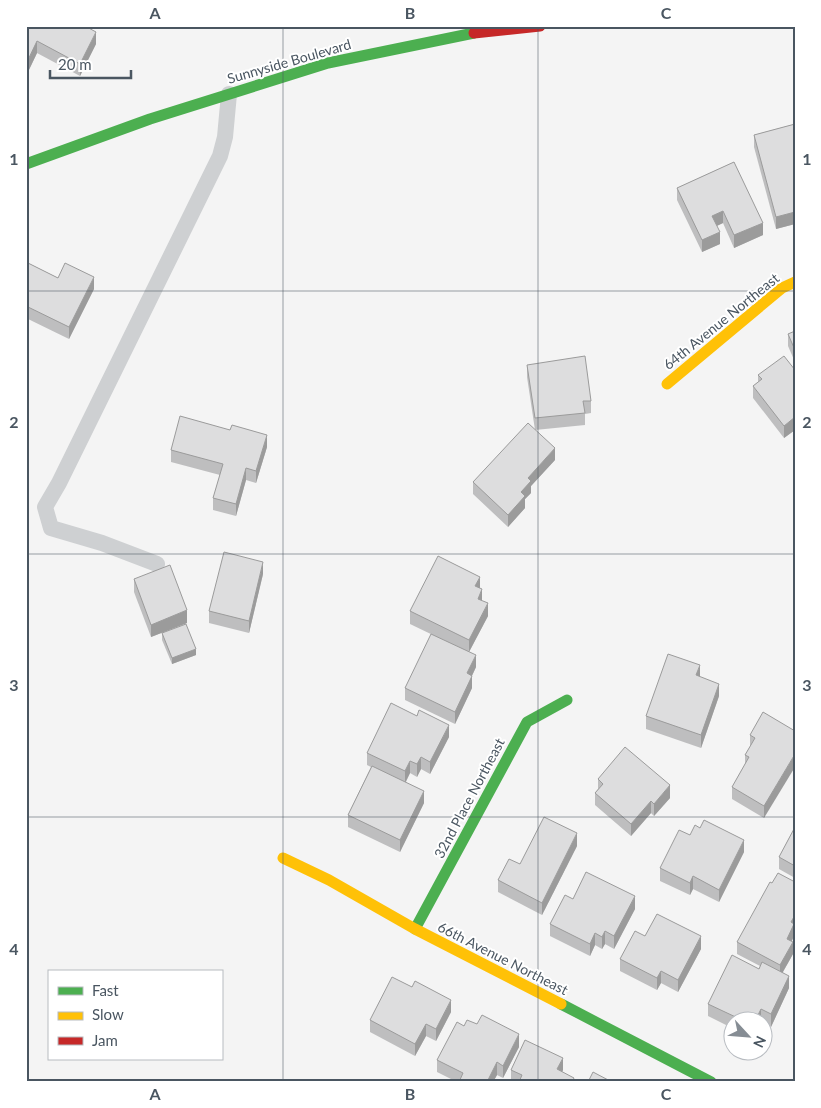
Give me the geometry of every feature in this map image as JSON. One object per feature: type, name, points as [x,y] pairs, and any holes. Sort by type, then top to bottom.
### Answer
[{"type":"street","name":"Sunnyside Boulevard","points":[[26,164],[150,119],[328,63],[470,33],[540,26]]},
{"type":"street","name":"64th Avenue Northeast","points":[[667,384],[782,288],[795,282]]},
{"type":"street","name":"32nd Place Northeast","points":[[415,929],[527,722],[567,700]]},
{"type":"street","name":"66th Avenue Northeast","points":[[283,858],[329,880],[415,929],[711,1082]]},
{"type":"lane","points":[[157,564],[102,543],[51,528],[45,507],[59,483],[220,156],[226,137],[229,94]]},
{"type":"building","points":[[26,26],[85,26],[96,32],[80,64],[37,41],[27,62]]},
{"type":"building","points":[[795,124],[795,212],[776,217],[754,135]]},
{"type":"building","points":[[734,162],[763,223],[734,235],[723,211],[712,216],[720,232],[702,240],[677,188]]},
{"type":"building","points":[[26,262],[58,278],[65,263],[94,277],[69,327],[26,306]]},
{"type":"building","points":[[795,331],[795,350],[788,334]]},
{"type":"building","points":[[585,356],[591,401],[583,401],[585,413],[535,418],[527,365]]},
{"type":"building","points":[[784,356],[795,370],[795,417],[784,426],[753,386],[762,379],[758,375]]},
{"type":"building","points":[[180,416],[230,430],[232,425],[267,435],[256,471],[246,468],[236,504],[213,498],[223,464],[171,450]]},
{"type":"building","points":[[528,423],[555,448],[528,478],[531,481],[521,492],[525,496],[508,515],[473,482]]},
{"type":"building","points":[[224,552],[263,562],[249,621],[209,611]]},
{"type":"building","points":[[438,556],[480,577],[475,586],[482,589],[478,599],[488,603],[469,640],[410,611]]},
{"type":"building","points":[[170,565],[187,610],[151,625],[134,579]]},
{"type":"building","points":[[186,624],[196,649],[172,658],[162,633]]},
{"type":"building","points":[[431,634],[476,655],[467,673],[472,676],[455,712],[405,688]]},
{"type":"building","points":[[668,654],[700,665],[696,675],[719,684],[701,735],[646,716]]},
{"type":"building","points":[[391,703],[417,716],[419,710],[449,725],[430,762],[421,757],[417,764],[410,761],[405,771],[367,753]]},
{"type":"building","points":[[763,712],[795,731],[795,754],[764,806],[732,787],[749,757],[745,755],[755,738],[750,735]]},
{"type":"building","points":[[625,747],[670,785],[654,804],[651,801],[631,824],[595,793],[603,784],[598,779]]},
{"type":"building","points":[[372,766],[424,791],[400,840],[348,815]]},
{"type":"building","points":[[544,817],[577,833],[542,903],[498,880],[509,859],[520,864]]},
{"type":"building","points":[[704,820],[744,840],[719,890],[693,876],[690,883],[660,868],[679,830],[690,835],[695,825],[700,828]]},
{"type":"building","points":[[795,827],[795,866],[779,857]]},
{"type":"building","points":[[586,872],[635,896],[614,936],[605,931],[602,937],[595,933],[590,944],[550,924],[565,895],[573,899]]},
{"type":"building","points":[[778,873],[795,882],[795,915],[791,922],[794,924],[787,939],[793,942],[780,965],[737,942],[770,882],[772,883]]},
{"type":"building","points":[[657,914],[701,936],[678,980],[661,971],[657,978],[620,959],[635,931],[645,936]]},
{"type":"building","points":[[732,955],[759,969],[762,962],[789,976],[773,1010],[724,1010],[724,1012],[708,1004]]},
{"type":"building","points":[[392,977],[412,987],[415,981],[451,1000],[436,1029],[426,1024],[415,1044],[370,1020]]},
{"type":"building","points":[[482,1015],[519,1034],[503,1066],[497,1062],[487,1082],[459,1082],[463,1073],[437,1060],[457,1022],[464,1026],[467,1020],[477,1024]]},
{"type":"building","points":[[525,1040],[563,1058],[557,1069],[574,1078],[572,1082],[519,1082],[522,1075],[511,1070]]},
{"type":"building","points":[[593,1072],[612,1082],[588,1082]]},
{"type":"traffic: fast","points":[[26,164],[150,119],[328,63],[474,33]]},
{"type":"traffic: fast","points":[[415,929],[527,722],[567,700]]},
{"type":"traffic: fast","points":[[561,1004],[711,1082]]},
{"type":"traffic: slow","points":[[667,384],[782,288],[795,282]]},
{"type":"traffic: slow","points":[[283,858],[329,880],[415,929],[561,1004]]},
{"type":"traffic: jam","points":[[474,33],[540,26]]}]
